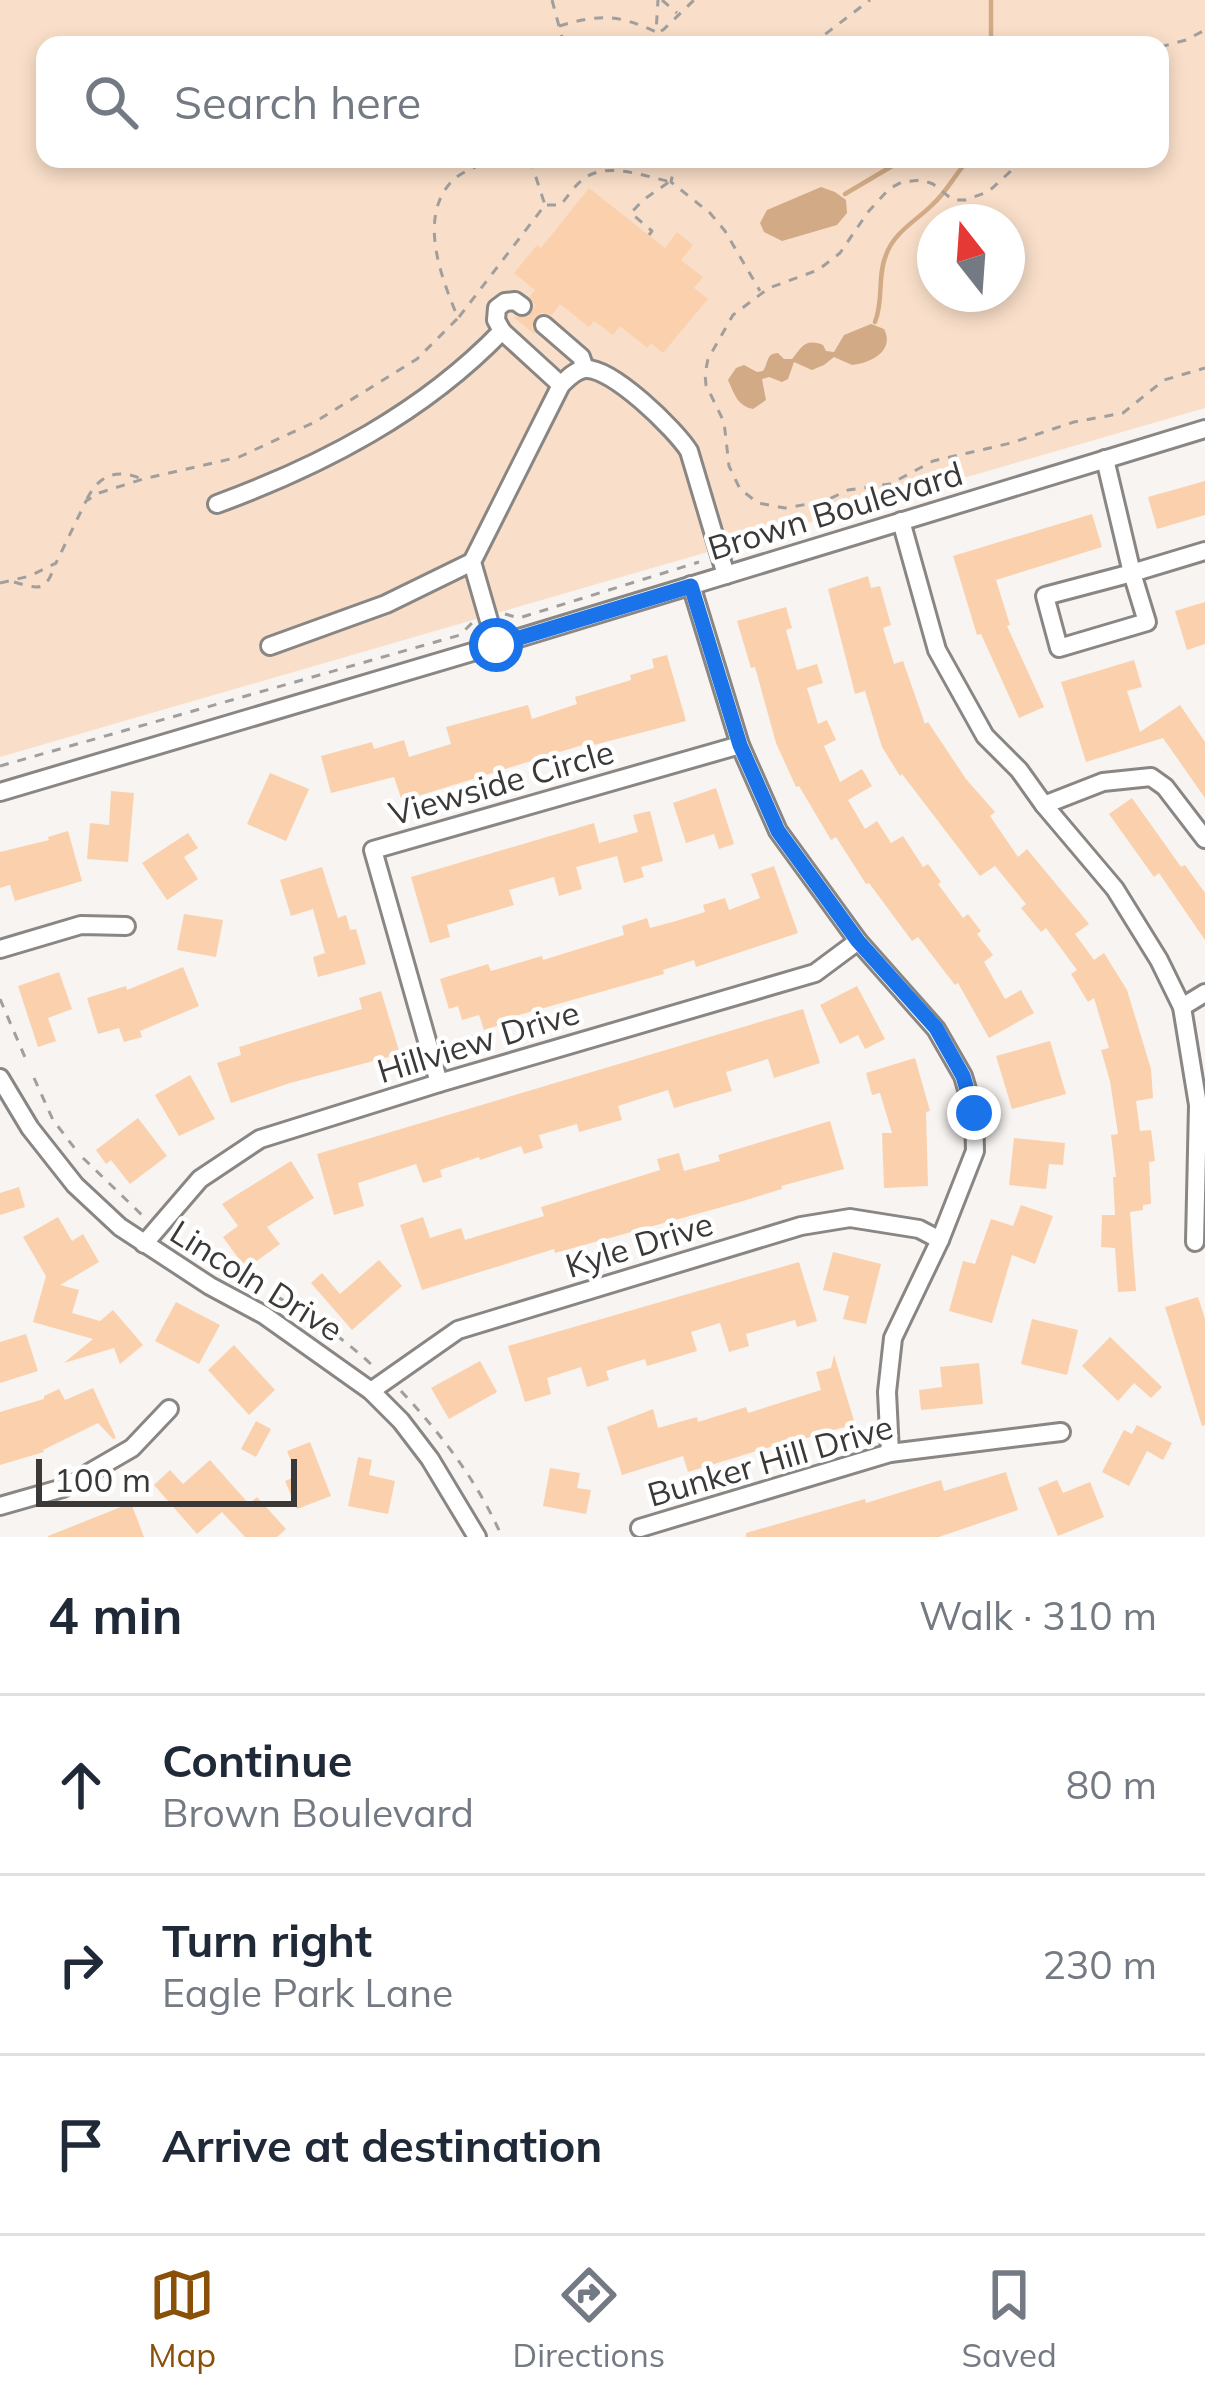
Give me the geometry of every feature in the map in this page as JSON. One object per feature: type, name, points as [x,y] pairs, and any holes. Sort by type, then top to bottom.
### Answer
[{"type":"street","points":[[522,306],[505,302],[497,308],[496,320],[502,332],[561,385]]},
{"type":"street","points":[[544,325],[581,357],[585,369]]},
{"type":"street","points":[[217,504],[304,470],[388,423],[467,368],[502,332]]},
{"type":"street","points":[[270,646],[386,604],[472,562],[561,385],[585,369],[614,381],[680,437],[689,451],[726,574]]},
{"type":"street","name":"Brown Boulevard","points":[[0,792],[1205,429]]},
{"type":"street","points":[[1105,459],[1132,573],[1147,622],[1059,648],[1045,596],[1132,573],[1205,550]]},
{"type":"street","points":[[901,521],[938,650],[985,736],[1115,889],[1182,1007],[1202,1105],[1200,1223],[1195,1242]]},
{"type":"street","points":[[472,562],[496,645]]},
{"type":"street","points":[[691,586],[740,745],[778,831],[858,941],[936,1028],[963,1076],[974,1113],[975,1151],[940,1240],[893,1338],[887,1392],[890,1453]]},
{"type":"street","name":"Viewside Circle","points":[[439,1083],[373,850],[740,745]]},
{"type":"street","points":[[1044,805],[1103,782],[1151,777],[1165,787],[1205,839]]},
{"type":"street","points":[[0,949],[82,925],[126,926]]},
{"type":"street","name":"Hillview Drive","points":[[144,1244],[200,1179],[260,1139],[815,973],[858,941]]},
{"type":"street","points":[[1182,1007],[1205,993]]},
{"type":"street","name":"Lincoln Drive","points":[[0,1078],[30,1128],[75,1185],[120,1227],[264,1315],[371,1391],[430,1459],[477,1537]]},
{"type":"street","name":"Kyle Drive","points":[[371,1391],[458,1330],[801,1226],[850,1218],[919,1229],[940,1240]]},
{"type":"street","points":[[0,1506],[63,1488],[132,1448],[170,1409]]},
{"type":"street","name":"Bunker Hill Drive","points":[[640,1528],[890,1453],[1060,1432]]},
{"type":"path","points":[[552,0],[562,36]]},
{"type":"path","points":[[660,0],[677,14]]},
{"type":"path","points":[[656,36],[660,0]]},
{"type":"path","points":[[559,26],[615,16],[656,32],[694,0]]},
{"type":"path","points":[[823,36],[870,0]]},
{"type":"path","points":[[1169,44],[1205,30]]},
{"type":"path","points":[[458,318],[438,270],[435,234],[440,197],[454,178],[475,168]]},
{"type":"path","points":[[533,168],[545,205]]},
{"type":"path","points":[[649,235],[652,231],[631,214],[671,182],[674,168]]},
{"type":"path","points":[[1014,168],[978,198],[952,200],[932,184],[902,182],[868,212],[840,254],[818,270],[761,293],[733,315],[708,359],[705,374],[724,422],[729,466],[740,490],[773,507],[808,505],[848,490],[890,484],[933,461],[1112,416],[1164,380],[1205,368]]},
{"type":"path","points":[[545,205],[561,205],[583,178],[596,171],[671,182],[725,231],[761,293]]},
{"type":"path","points":[[86,501],[143,479],[239,457],[314,422],[417,358],[458,318],[545,205]]},
{"type":"path","points":[[9,581],[45,586],[103,476],[116,473],[143,479]]},
{"type":"path","points":[[0,583],[44,571],[56,562]]},
{"type":"path","points":[[503,613],[519,618],[699,562]]},
{"type":"path","points":[[0,766],[460,634],[472,623]]},
{"type":"path","points":[[0,999],[27,1062]]},
{"type":"path","points":[[34,1078],[53,1120],[76,1150]]},
{"type":"path","points":[[83,1158],[144,1217]]},
{"type":"path","points":[[172,1238],[263,1289]]},
{"type":"path","points":[[276,1296],[318,1321],[377,1369]]},
{"type":"path","points":[[400,1390],[465,1468],[502,1537]]},
{"type":"shaded area","points":[[0,0],[1205,0],[1205,408],[0,757]]},
{"type":"shaded area","points":[[821,187],[846,200],[847,213],[837,225],[782,241],[764,232],[760,223],[767,210]]},
{"type":"shaded area","points":[[871,324],[884,329],[887,336],[884,349],[874,358],[852,365],[834,357],[812,370],[794,362],[788,379],[762,379],[766,400],[753,409],[734,394],[728,380],[736,368],[744,365],[763,371],[771,355],[792,359],[808,343],[834,352],[844,335]]},
{"type":"building","points":[[589,188],[665,248],[677,232],[693,245],[681,260],[703,277],[694,288],[708,299],[663,353],[651,343],[647,348],[620,326],[613,335],[594,321],[589,327],[560,304],[552,315],[541,313],[534,318],[536,335],[513,317],[528,317],[535,306],[530,296],[535,290],[514,273],[537,245],[541,248]]},
{"type":"building","points":[[1205,481],[1205,515],[1157,529],[1148,497]]},
{"type":"building","points":[[1092,514],[1102,547],[996,580],[1007,626],[1044,707],[1019,718],[981,634],[977,635],[953,556]]},
{"type":"building","points":[[868,576],[871,588],[880,586],[891,625],[883,628],[894,664],[903,661],[925,724],[995,812],[990,816],[1018,857],[1027,849],[1089,924],[1075,934],[1094,960],[1104,953],[1127,990],[1151,1069],[1153,1098],[1136,1101],[1140,1131],[1151,1130],[1155,1161],[1149,1162],[1151,1204],[1130,1212],[1136,1291],[1118,1292],[1115,1248],[1101,1247],[1102,1215],[1115,1215],[1111,1135],[1118,1134],[1101,1050],[1109,1048],[1094,998],[1088,1002],[1071,974],[1077,970],[1046,928],[1041,932],[1021,908],[1026,904],[995,866],[980,876],[882,747],[865,691],[855,694],[828,589]]},
{"type":"building","points":[[1205,602],[1205,644],[1187,650],[1175,611]]},
{"type":"building","points":[[786,607],[792,628],[786,630],[797,670],[817,664],[823,683],[807,688],[818,724],[827,720],[836,740],[824,746],[840,782],[862,769],[872,786],[848,800],[865,829],[877,821],[891,843],[903,836],[923,867],[928,864],[963,918],[968,914],[981,931],[977,934],[993,955],[984,962],[1005,999],[1021,990],[1034,1013],[989,1038],[958,983],[918,937],[912,941],[836,837],[831,840],[796,787],[776,743],[737,621]]},
{"type":"building","points":[[667,655],[686,721],[589,743],[402,801],[394,777],[331,793],[321,756],[372,742],[374,749],[404,740],[409,757],[451,744],[446,727],[528,705],[532,719],[577,704],[575,697],[631,680],[630,675],[654,668],[652,659]]},
{"type":"building","points":[[1134,660],[1142,687],[1127,691],[1140,732],[1180,705],[1205,742],[1205,798],[1163,738],[1086,762],[1061,682]]},
{"type":"building","points":[[270,773],[309,789],[286,841],[247,824]]},
{"type":"building","points":[[716,788],[734,844],[719,849],[714,834],[686,843],[673,803]]},
{"type":"building","points":[[111,791],[134,793],[128,862],[87,859],[90,823],[109,825]]},
{"type":"building","points":[[1132,798],[1205,893],[1205,940],[1159,873],[1154,877],[1109,814]]},
{"type":"building","points":[[650,811],[663,861],[641,867],[644,877],[624,883],[617,856],[576,867],[582,889],[559,896],[554,877],[509,890],[514,905],[447,925],[450,937],[430,943],[411,877],[594,823],[599,843],[638,832],[633,815]]},
{"type":"building","points":[[68,831],[82,881],[15,901],[10,885],[0,888],[0,852]]},
{"type":"building","points":[[188,833],[198,848],[184,857],[198,879],[167,900],[142,863]]},
{"type":"building","points":[[774,866],[798,933],[696,967],[694,960],[663,970],[664,974],[505,1019],[506,1023],[484,1030],[479,1015],[462,1020],[458,1006],[449,1009],[440,979],[488,964],[491,971],[542,956],[543,960],[624,935],[622,926],[647,918],[650,928],[705,912],[703,905],[725,898],[729,910],[760,898],[751,874]]},
{"type":"building","points":[[322,867],[338,918],[346,915],[350,930],[356,929],[366,964],[318,977],[313,957],[325,953],[313,909],[291,916],[280,880]]},
{"type":"building","points":[[184,914],[223,920],[216,957],[177,950]]},
{"type":"building","points":[[183,967],[199,1006],[124,1042],[119,1028],[98,1034],[87,998],[126,986],[127,990]]},
{"type":"building","points":[[59,972],[72,1009],[48,1018],[56,1041],[38,1047],[18,986]]},
{"type":"building","points":[[857,986],[885,1039],[865,1049],[858,1035],[840,1044],[820,1005]]},
{"type":"building","points":[[381,991],[400,1054],[231,1103],[217,1063],[241,1055],[239,1047],[362,1009],[359,998]]},
{"type":"building","points":[[803,1009],[820,1063],[774,1078],[768,1059],[726,1072],[732,1091],[674,1108],[668,1090],[618,1106],[622,1120],[579,1132],[577,1124],[539,1135],[543,1148],[524,1154],[521,1146],[479,1157],[440,1170],[442,1177],[423,1183],[416,1164],[358,1183],[364,1206],[334,1215],[317,1154]]},
{"type":"building","points":[[1050,1041],[1066,1094],[1012,1109],[996,1056]]},
{"type":"building","points":[[915,1058],[930,1111],[926,1112],[928,1186],[884,1188],[882,1133],[892,1133],[880,1093],[872,1095],[866,1073]]},
{"type":"building","points":[[190,1075],[215,1119],[179,1136],[155,1095]]},
{"type":"building","points":[[138,1118],[167,1156],[130,1184],[96,1150]]},
{"type":"building","points":[[830,1121],[844,1169],[422,1290],[400,1225],[423,1217],[430,1238],[461,1228],[465,1240],[544,1216],[541,1207],[660,1170],[657,1159],[679,1153],[684,1171],[720,1161],[718,1155]]},
{"type":"building","points":[[1014,1138],[1065,1143],[1063,1165],[1049,1164],[1046,1189],[1009,1185]]},
{"type":"building","points":[[291,1161],[314,1198],[267,1227],[280,1244],[246,1269],[223,1237],[238,1226],[222,1204]]},
{"type":"building","points":[[19,1187],[25,1207],[0,1215],[0,1193]]},
{"type":"building","points":[[1021,1205],[1053,1216],[1035,1264],[1012,1255],[992,1323],[949,1311],[963,1261],[975,1264],[991,1219],[1013,1226]]},
{"type":"building","points":[[58,1217],[72,1241],[83,1234],[99,1262],[60,1285],[79,1290],[72,1313],[100,1321],[113,1310],[143,1345],[120,1364],[114,1348],[64,1363],[93,1339],[33,1322],[46,1276],[23,1237]]},
{"type":"building","points":[[833,1252],[881,1264],[866,1324],[843,1319],[849,1296],[823,1290]]},
{"type":"building","points":[[379,1260],[402,1286],[352,1330],[311,1283],[322,1273],[340,1294]]},
{"type":"building","points":[[799,1262],[817,1321],[797,1327],[795,1320],[746,1334],[749,1346],[729,1352],[720,1323],[691,1332],[697,1351],[647,1366],[645,1359],[606,1371],[609,1380],[587,1387],[581,1367],[547,1378],[551,1394],[525,1402],[508,1346]]},
{"type":"building","points":[[1198,1297],[1205,1319],[1202,1426],[1165,1307]]},
{"type":"building","points":[[176,1302],[220,1325],[199,1364],[155,1341]]},
{"type":"building","points":[[1032,1319],[1078,1330],[1067,1375],[1021,1364]]},
{"type":"building","points":[[26,1334],[38,1371],[0,1383],[0,1342]]},
{"type":"building","points":[[1110,1337],[1162,1387],[1151,1398],[1134,1383],[1118,1401],[1082,1366]]},
{"type":"building","points":[[234,1345],[275,1390],[249,1415],[208,1370]]},
{"type":"building","points":[[834,1355],[855,1424],[688,1472],[683,1456],[622,1475],[607,1427],[653,1409],[658,1428],[697,1417],[698,1422],[746,1407],[748,1413],[821,1390],[816,1372],[831,1368]]},
{"type":"building","points":[[480,1361],[497,1392],[449,1419],[431,1388]]},
{"type":"building","points":[[979,1363],[983,1404],[921,1410],[919,1390],[942,1387],[940,1367]]},
{"type":"building","points":[[93,1388],[116,1438],[98,1423],[44,1452],[0,1465],[0,1412],[44,1399],[59,1389],[65,1400]]},
{"type":"building","points":[[256,1421],[271,1429],[256,1457],[241,1449]]},
{"type":"building","points":[[1137,1425],[1172,1443],[1163,1460],[1147,1451],[1129,1486],[1102,1472],[1124,1430],[1132,1434]]},
{"type":"building","points":[[310,1442],[331,1496],[297,1509],[285,1481],[297,1476],[287,1451]]},
{"type":"building","points":[[358,1457],[372,1460],[369,1475],[395,1481],[388,1514],[348,1506]]},
{"type":"building","points":[[210,1460],[249,1504],[257,1497],[286,1529],[277,1537],[245,1537],[222,1512],[197,1534],[154,1485],[170,1470],[183,1484]]},
{"type":"building","points":[[550,1468],[580,1473],[577,1488],[591,1490],[586,1514],[543,1506]]},
{"type":"building","points":[[1006,1472],[1018,1510],[939,1537],[746,1537],[746,1533],[941,1480],[944,1491]]},
{"type":"building","points":[[1057,1480],[1063,1493],[1090,1482],[1104,1517],[1058,1536],[1038,1488]]},
{"type":"building","points":[[131,1503],[144,1537],[48,1537],[48,1536]]},
{"type":"waterway","points":[[991,0],[991,36]]},
{"type":"waterway","points":[[845,194],[889,168]]},
{"type":"waterway","points":[[875,322],[883,263],[890,247],[962,168]]},
{"type":"route","points":[[496,645],[691,586],[740,745],[778,831],[858,941],[936,1028],[963,1076],[974,1113]]}]
